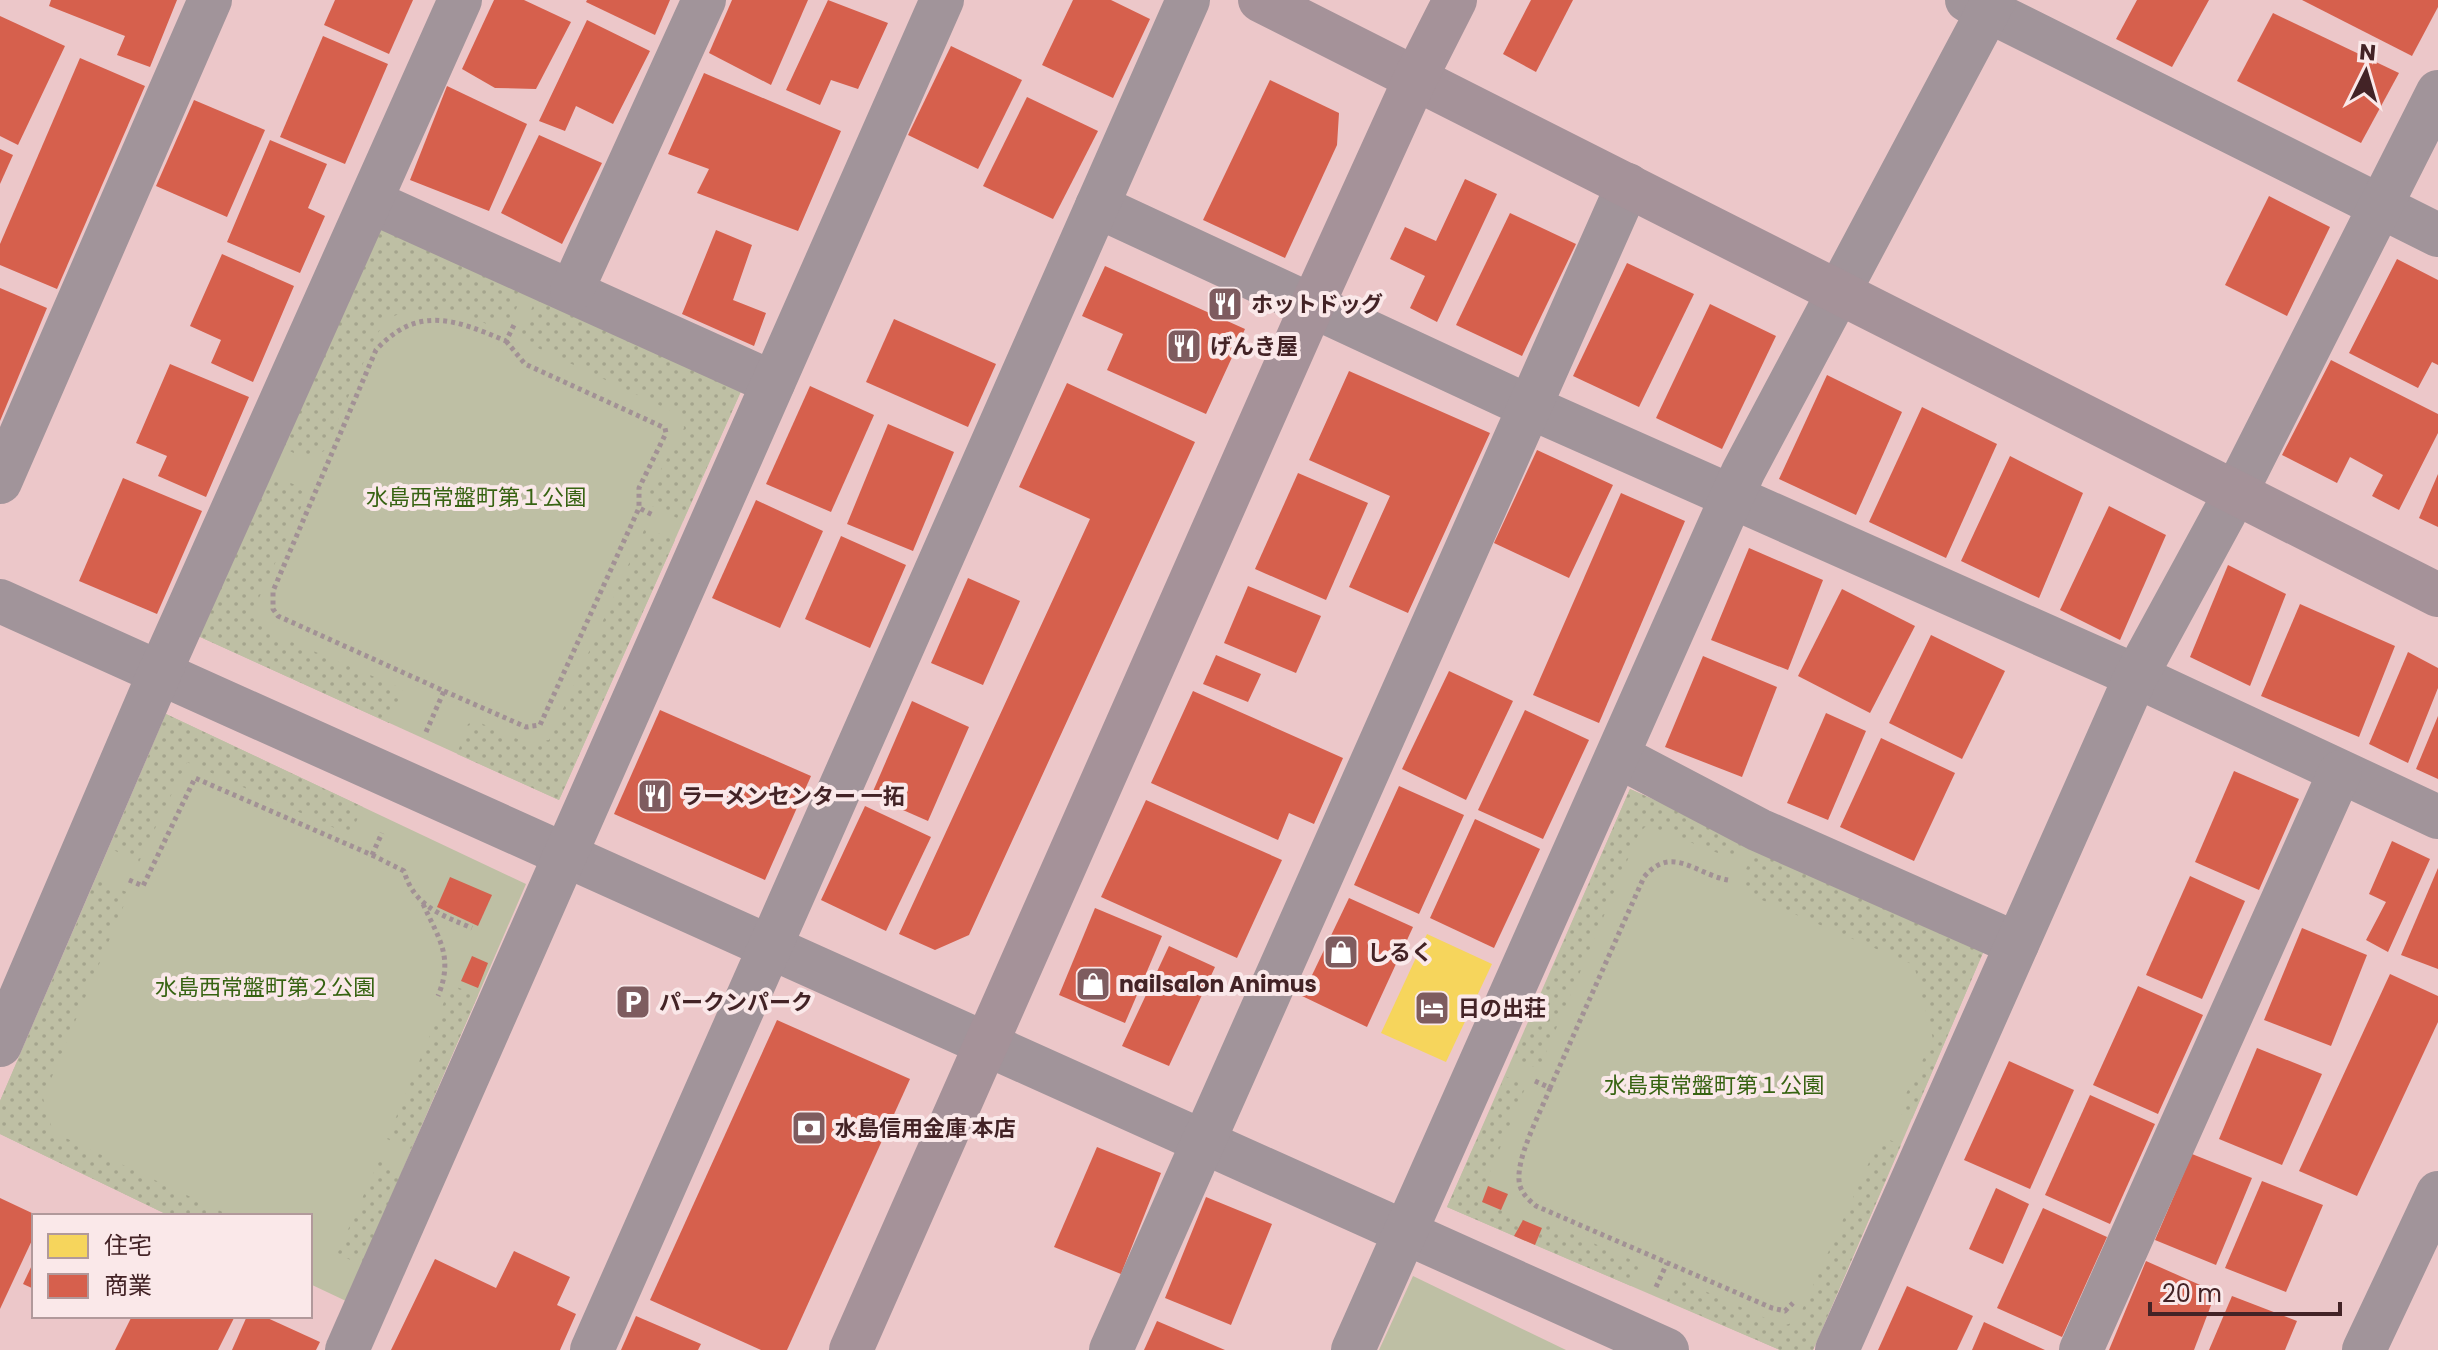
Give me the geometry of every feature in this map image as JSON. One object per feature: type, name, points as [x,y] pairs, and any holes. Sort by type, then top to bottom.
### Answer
[{"type":"street","points":[[0,482],[210,0]]},
{"type":"street","points":[[0,1045],[160,672],[460,0]]},
{"type":"street","points":[[555,283],[704,0]]},
{"type":"street","points":[[347,1350],[942,0]]},
{"type":"street","points":[[592,1350],[1188,0]]},
{"type":"street","points":[[1260,0],[2438,595]]},
{"type":"street","points":[[851,1350],[1312,306],[1416,77],[1455,0]]},
{"type":"street","points":[[1353,1350],[1743,472],[1983,4],[2438,235]]},
{"type":"street","points":[[1837,1350],[2136,676],[2235,494],[2438,92]]},
{"type":"street","points":[[1111,1350],[1628,185]]},
{"type":"street","points":[[372,202],[773,383]]},
{"type":"street","points":[[1097,206],[1530,407],[2136,676],[2438,817]]},
{"type":"street","points":[[0,601],[1667,1350]]},
{"type":"street","points":[[1618,756],[1759,830],[2017,944]]},
{"type":"street","points":[[2081,1350],[2340,772]]},
{"type":"street","points":[[2364,1350],[2438,1193]]},
{"type":"path","points":[[506,341],[555,283]]},
{"type":"path","points":[[429,320],[453,321],[506,341],[525,364],[665,428],[666,433],[639,488],[639,508],[540,725],[526,727],[278,616],[273,609],[273,591],[376,350],[392,333],[429,320]]},
{"type":"path","points":[[639,508],[705,539]]},
{"type":"path","points":[[372,855],[444,691]]},
{"type":"path","points":[[80,859],[143,886],[195,778],[404,871],[415,896],[433,911],[478,931],[493,931],[526,944]]},
{"type":"path","points":[[1759,830],[1734,878],[1726,880],[1668,860],[1656,865],[1644,877],[1550,1088],[1522,1158],[1520,1186],[1536,1206],[1772,1308],[1785,1311],[1792,1306],[1799,1292]]},
{"type":"path","points":[[1484,1057],[1550,1088]]},
{"type":"green space","name":"水島西常盤町第１公園","points":[[378,224],[742,389],[559,800],[198,636]]},
{"type":"green space","points":[[378,224],[525,291],[512,317],[489,325],[454,310],[405,311],[388,319],[375,337],[324,451],[306,457],[280,446]]},
{"type":"green space","points":[[537,297],[742,389],[683,521],[650,505],[649,491],[684,428],[682,416],[525,342],[521,332]]},
{"type":"green space","points":[[268,474],[298,486],[305,495],[258,600],[255,618],[266,631],[403,689],[389,723],[198,636]]},
{"type":"green space","points":[[645,528],[675,540],[559,800],[457,754],[468,724],[476,721],[527,743],[549,740]]},
{"type":"green space","name":"水島西常盤町第２公園","points":[[166,714],[526,884],[346,1301],[312,1285],[312,1214],[166,1214],[0,1134],[0,1101]]},
{"type":"green space","points":[[166,714],[363,807],[350,835],[187,762],[139,862],[109,848]]},
{"type":"green space","name":"水島東常盤町第１公園","points":[[1630,789],[1985,948],[1813,1350],[1780,1350],[1447,1207]]},
{"type":"green space","points":[[1630,789],[1744,840],[1733,859],[1654,828],[1645,827],[1639,833],[1539,1069],[1513,1058]]},
{"type":"green space","points":[[1757,846],[1985,948],[1912,1119],[1897,1112],[1933,1039],[1914,965],[1743,892],[1743,875]]},
{"type":"green space","points":[[96,879],[129,893],[43,1098],[53,1132],[227,1214],[166,1214],[0,1134],[0,1101]]},
{"type":"green space","points":[[451,985],[478,995],[411,1149],[387,1139]]},
{"type":"green space","points":[[1505,1076],[1526,1086],[1482,1191],[1482,1202],[1523,1220],[1514,1236],[1447,1207]]},
{"type":"green space","points":[[1881,1136],[1901,1145],[1813,1350],[1780,1350],[1667,1301],[1678,1279],[1783,1326],[1797,1321]]},
{"type":"green space","points":[[379,1161],[403,1169],[362,1265],[337,1254]]},
{"type":"green space","points":[[1545,1222],[1641,1264],[1631,1286],[1535,1245]]},
{"type":"green space","points":[[1413,1276],[1566,1350],[1379,1350]]},
{"type":"building: 住宅","points":[[1427,934],[1492,964],[1446,1062],[1381,1033]]},
{"type":"building: 商業","points":[[51,0],[177,0],[150,67],[117,55],[125,36],[49,6]]},
{"type":"building: 商業","points":[[335,0],[413,0],[389,54],[324,25]]},
{"type":"building: 商業","points":[[494,0],[524,0],[571,22],[536,89],[495,88],[462,69]]},
{"type":"building: 商業","points":[[587,0],[670,0],[655,35]]},
{"type":"building: 商業","points":[[732,0],[808,0],[771,85],[709,53]]},
{"type":"building: 商業","points":[[828,0],[888,23],[858,89],[831,80],[820,105],[786,90]]},
{"type":"building: 商業","points":[[1073,0],[1111,0],[1150,19],[1113,98],[1042,65]]},
{"type":"building: 商業","points":[[1531,0],[1573,0],[1536,72],[1503,54]]},
{"type":"building: 商業","points":[[2137,0],[2209,0],[2172,67],[2116,39]]},
{"type":"building: 商業","points":[[2302,0],[2438,0],[2438,7],[2412,56]]},
{"type":"building: 商業","points":[[2273,13],[2399,73],[2361,143],[2237,81]]},
{"type":"building: 商業","points":[[0,16],[65,46],[18,145],[0,136]]},
{"type":"building: 商業","points":[[587,20],[650,51],[613,124],[576,106],[565,131],[539,121]]},
{"type":"building: 商業","points":[[323,36],[388,64],[345,164],[280,137]]},
{"type":"building: 商業","points":[[951,46],[1022,80],[978,169],[908,135]]},
{"type":"building: 商業","points":[[80,58],[145,86],[57,289],[0,265],[0,244]]},
{"type":"building: 商業","points":[[704,73],[841,131],[798,231],[697,193],[709,169],[668,154]]},
{"type":"building: 商業","points":[[1270,80],[1339,113],[1337,145],[1285,258],[1203,220]]},
{"type":"building: 商業","points":[[447,86],[527,124],[489,211],[410,180]]},
{"type":"building: 商業","points":[[1027,97],[1098,131],[1053,219],[983,186]]},
{"type":"building: 商業","points":[[194,100],[265,130],[227,217],[156,186]]},
{"type":"building: 商業","points":[[539,135],[602,163],[562,244],[501,213]]},
{"type":"building: 商業","points":[[270,140],[327,164],[308,208],[325,216],[300,273],[227,242]]},
{"type":"building: 商業","points":[[0,149],[13,155],[0,184]]},
{"type":"building: 商業","points":[[1465,179],[1497,194],[1437,322],[1410,308],[1425,276],[1390,259],[1405,227],[1436,241]]},
{"type":"building: 商業","points":[[2269,196],[2330,227],[2287,316],[2225,285]]},
{"type":"building: 商業","points":[[1510,213],[1576,244],[1522,356],[1456,325]]},
{"type":"building: 商業","points":[[716,230],[752,245],[733,300],[766,313],[754,346],[682,314]]},
{"type":"building: 商業","points":[[222,254],[294,286],[253,382],[211,363],[221,340],[190,326]]},
{"type":"building: 商業","points":[[2397,259],[2438,280],[2438,365],[2432,362],[2418,388],[2349,353]]},
{"type":"building: 商業","points":[[1627,263],[1694,294],[1639,407],[1573,376]]},
{"type":"building: 商業","points":[[1105,266],[1245,329],[1206,414],[1107,370],[1123,334],[1082,316]]},
{"type":"building: 商業","points":[[0,288],[47,308],[0,421]]},
{"type":"building: 商業","points":[[1710,304],[1776,336],[1722,449],[1656,418]]},
{"type":"building: 商業","points":[[894,319],[996,364],[968,427],[866,382]]},
{"type":"building: 商業","points":[[2331,360],[2438,414],[2438,433],[2399,510],[2372,496],[2383,475],[2350,457],[2337,483],[2282,455]]},
{"type":"building: 商業","points":[[170,364],[249,397],[206,497],[158,476],[167,456],[136,443]]},
{"type":"building: 商業","points":[[1349,371],[1490,433],[1408,613],[1349,587],[1390,496],[1309,460]]},
{"type":"building: 商業","points":[[1827,375],[1902,412],[1856,515],[1779,479]]},
{"type":"building: 商業","points":[[1067,383],[1195,442],[969,935],[935,950],[899,934],[1090,519],[1019,487]]},
{"type":"building: 商業","points":[[810,386],[874,415],[831,512],[766,484]]},
{"type":"building: 商業","points":[[1922,407],[1997,444],[1946,558],[1869,522]]},
{"type":"building: 商業","points":[[888,424],[954,452],[913,551],[847,524]]},
{"type":"building: 商業","points":[[1537,450],[1613,485],[1569,578],[1494,543]]},
{"type":"building: 商業","points":[[2010,456],[2083,493],[2039,598],[1961,561]]},
{"type":"building: 商業","points":[[1298,473],[1368,503],[1326,600],[1255,569]]},
{"type":"building: 商業","points":[[2438,474],[2438,527],[2419,518]]},
{"type":"building: 商業","points":[[123,478],[202,511],[157,614],[79,581]]},
{"type":"building: 商業","points":[[1621,493],[1685,521],[1599,723],[1533,695]]},
{"type":"building: 商業","points":[[756,500],[823,531],[780,628],[712,598]]},
{"type":"building: 商業","points":[[2109,506],[2166,535],[2120,640],[2060,610]]},
{"type":"building: 商業","points":[[841,536],[906,565],[870,648],[805,619]]},
{"type":"building: 商業","points":[[1749,548],[1823,580],[1788,670],[1711,640]]},
{"type":"building: 商業","points":[[2228,565],[2286,594],[2250,686],[2190,657]]},
{"type":"building: 商業","points":[[968,578],[1020,601],[983,685],[931,663]]},
{"type":"building: 商業","points":[[1248,586],[1321,616],[1296,673],[1224,643]]},
{"type":"building: 商業","points":[[1842,589],[1915,626],[1870,713],[1798,676]]},
{"type":"building: 商業","points":[[2300,604],[2395,646],[2359,737],[2261,696]]},
{"type":"building: 商業","points":[[1931,635],[2005,671],[1962,759],[1889,723]]},
{"type":"building: 商業","points":[[2408,652],[2438,668],[2438,688],[2408,763],[2369,744]]},
{"type":"building: 商業","points":[[1216,655],[1261,674],[1248,702],[1203,684]]},
{"type":"building: 商業","points":[[1703,656],[1777,687],[1742,777],[1665,747]]},
{"type":"building: 商業","points":[[1449,671],[1513,701],[1466,800],[1402,769]]},
{"type":"building: 商業","points":[[1193,691],[1343,758],[1314,824],[1289,813],[1278,840],[1151,783]]},
{"type":"building: 商業","points":[[912,701],[969,727],[928,821],[871,796]]},
{"type":"building: 商業","points":[[660,710],[811,776],[765,880],[614,814]]},
{"type":"building: 商業","points":[[1525,710],[1589,740],[1543,839],[1478,810]]},
{"type":"building: 商業","points":[[1826,713],[1866,731],[1828,820],[1787,803]]},
{"type":"building: 商業","points":[[2438,716],[2438,779],[2416,769]]},
{"type":"building: 商業","points":[[1881,738],[1955,773],[1914,861],[1840,827]]},
{"type":"building: 商業","points":[[2234,771],[2299,799],[2259,890],[2195,862]]},
{"type":"building: 商業","points":[[1399,786],[1464,815],[1419,914],[1354,885]]},
{"type":"building: 商業","points":[[1146,800],[1282,860],[1237,958],[1101,897]]},
{"type":"building: 商業","points":[[865,806],[931,837],[886,931],[821,900]]},
{"type":"building: 商業","points":[[1475,819],[1540,849],[1494,948],[1430,918]]},
{"type":"building: 商業","points":[[2392,841],[2430,859],[2388,952],[2366,940],[2386,902],[2369,894]]},
{"type":"building: 商業","points":[[2438,868],[2438,969],[2401,955]]},
{"type":"building: 商業","points":[[2190,876],[2245,901],[2202,999],[2146,975]]},
{"type":"building: 商業","points":[[450,877],[492,895],[478,926],[437,907]]},
{"type":"building: 商業","points":[[1349,898],[1413,927],[1367,1027],[1302,996]]},
{"type":"building: 商業","points":[[1095,908],[1162,936],[1125,1023],[1059,995]]},
{"type":"building: 商業","points":[[2302,928],[2367,955],[2331,1046],[2264,1020]]},
{"type":"building: 商業","points":[[1169,946],[1215,967],[1169,1066],[1122,1046]]},
{"type":"building: 商業","points":[[472,956],[488,963],[478,988],[461,981]]},
{"type":"building: 商業","points":[[2390,974],[2438,996],[2438,1022],[2357,1196],[2299,1171]]},
{"type":"building: 商業","points":[[2138,986],[2203,1015],[2158,1114],[2093,1085]]},
{"type":"building: 商業","points":[[777,1020],[910,1079],[787,1350],[761,1350],[650,1300]]},
{"type":"building: 商業","points":[[2257,1048],[2322,1074],[2282,1165],[2219,1139]]},
{"type":"building: 商業","points":[[2009,1061],[2074,1090],[2030,1189],[1964,1160]]},
{"type":"building: 商業","points":[[2090,1095],[2155,1124],[2110,1224],[2045,1195]]},
{"type":"building: 商業","points":[[1097,1147],[1161,1173],[1121,1274],[1054,1247]]},
{"type":"building: 商業","points":[[2192,1154],[2252,1178],[2216,1265],[2155,1240]]},
{"type":"building: 商業","points":[[2262,1181],[2323,1205],[2286,1292],[2225,1268]]},
{"type":"building: 商業","points":[[1488,1186],[1508,1194],[1501,1210],[1482,1202]]},
{"type":"building: 商業","points":[[1996,1188],[2029,1204],[2003,1264],[1969,1249]]},
{"type":"building: 商業","points":[[1206,1197],[1272,1224],[1231,1325],[1165,1298]]},
{"type":"building: 商業","points":[[0,1198],[34,1214],[32,1240],[0,1309]]},
{"type":"building: 商業","points":[[2043,1208],[2107,1237],[2062,1337],[1997,1308]]},
{"type":"building: 商業","points":[[1523,1220],[1542,1228],[1535,1245],[1514,1236]]},
{"type":"building: 商業","points":[[514,1251],[570,1277],[557,1305],[576,1314],[560,1350],[391,1350],[435,1259],[496,1288]]},
{"type":"building: 商業","points":[[2146,1261],[2216,1292],[2194,1350],[2109,1350]]},
{"type":"building: 商業","points":[[32,1265],[32,1288],[23,1284]]},
{"type":"building: 商業","points":[[1907,1286],[1973,1316],[1957,1350],[1878,1350]]},
{"type":"building: 商業","points":[[2232,1296],[2297,1321],[2285,1350],[2209,1350]]},
{"type":"building: 商業","points":[[636,1316],[701,1344],[698,1350],[621,1350]]},
{"type":"building: 商業","points":[[131,1318],[234,1318],[218,1350],[115,1350]]},
{"type":"building: 商業","points":[[246,1318],[267,1318],[320,1342],[316,1350],[232,1350]]},
{"type":"building: 商業","points":[[1157,1321],[1225,1350],[1144,1350]]},
{"type":"building: 商業","points":[[1984,1322],[2045,1350],[1972,1350]]},
{"type":"place","name":"ホットドッグ","points":[[1225,304]]},
{"type":"place","name":"げんき屋","points":[[1184,346]]},
{"type":"place","name":"ラーメンセンター 一拓","points":[[655,796]]},
{"type":"place","name":"しるく","points":[[1341,952]]},
{"type":"place","name":"nailsalon Animus","points":[[1093,984]]},
{"type":"place","name":"パークンパーク","points":[[633,1002]]},
{"type":"place","name":"日の出荘","points":[[1432,1008]]},
{"type":"place","name":"水島信用金庫 本店","points":[[809,1128]]}]
